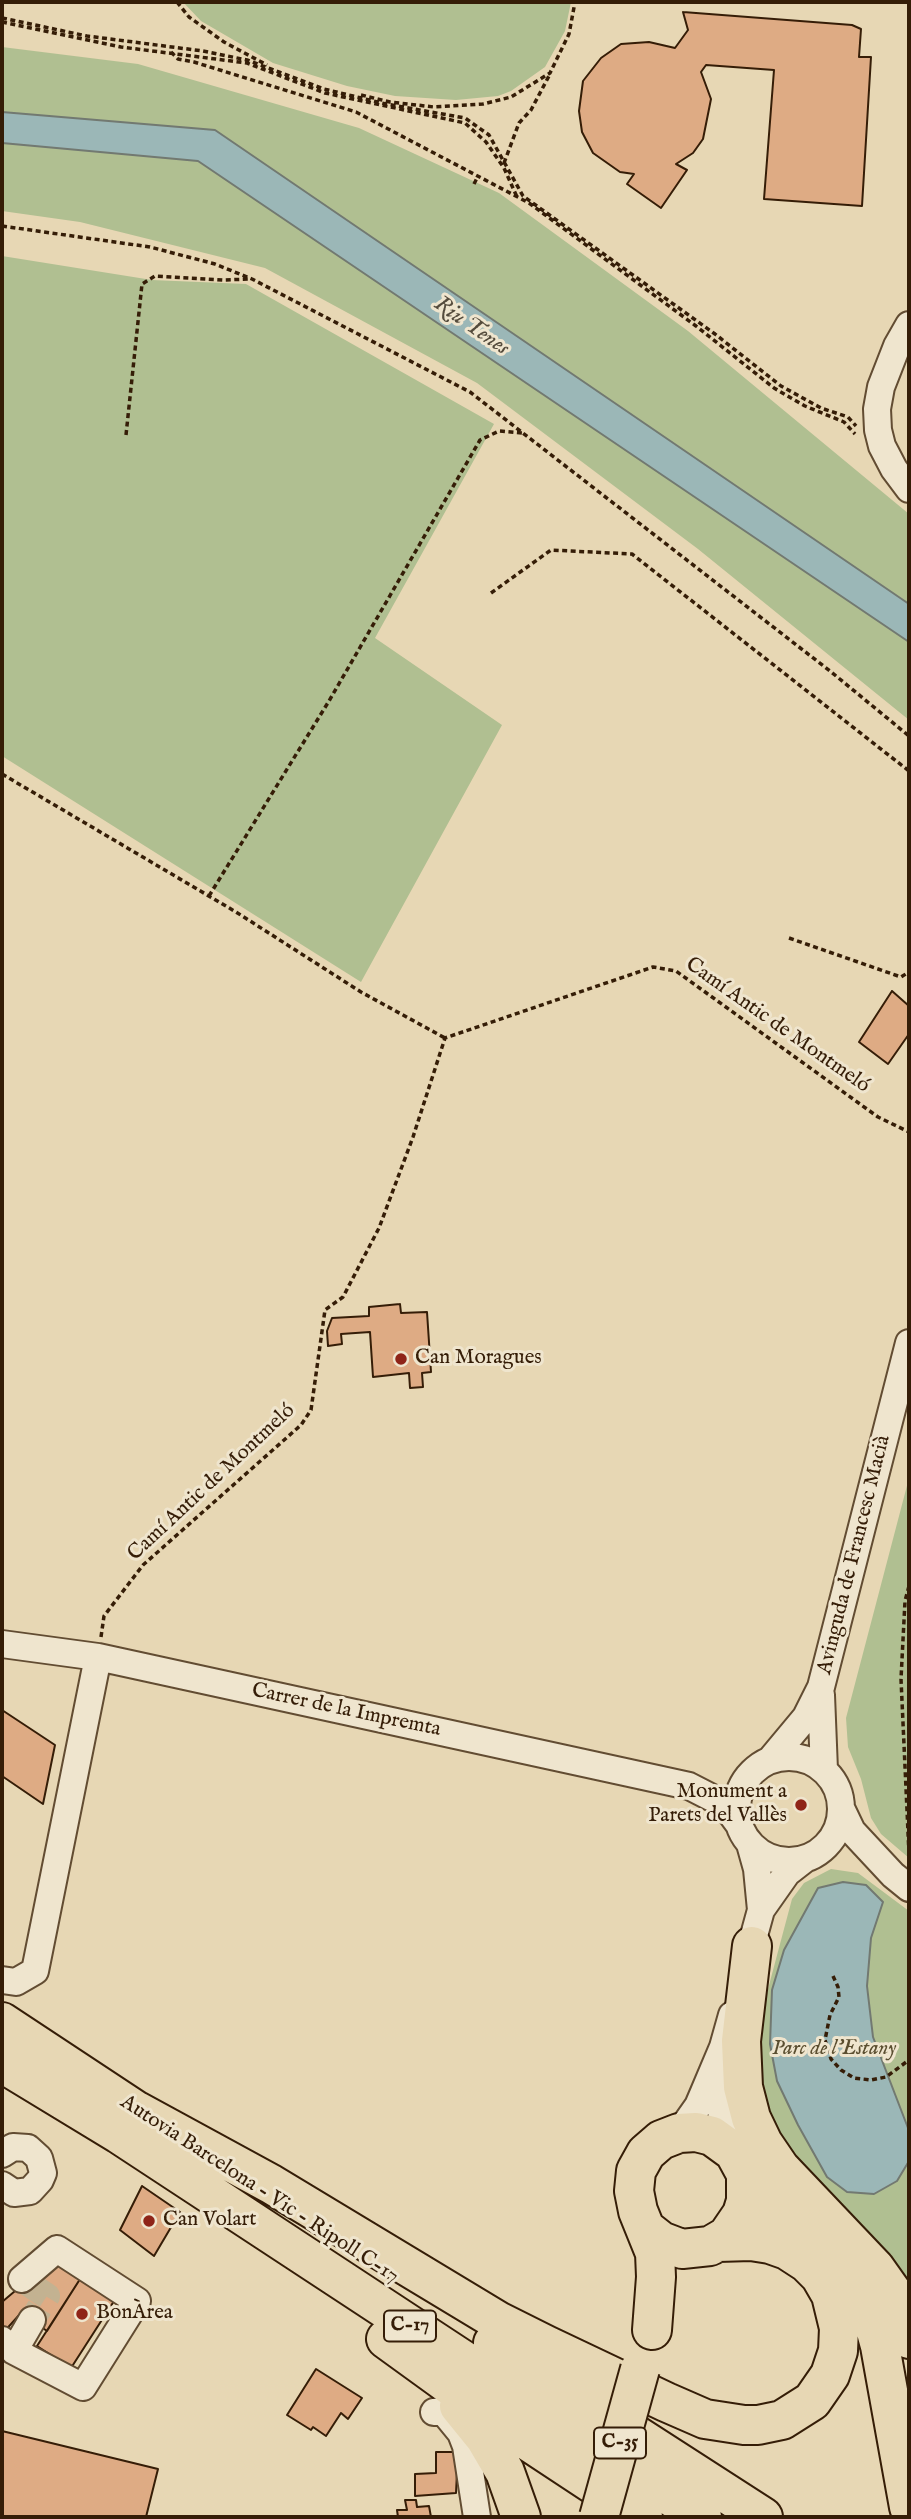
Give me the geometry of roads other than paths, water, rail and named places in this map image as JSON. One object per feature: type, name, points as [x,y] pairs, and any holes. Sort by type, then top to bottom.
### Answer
[{"type":"highway","points":[[756,1928],[741,2041],[741,2068],[751,2118],[763,2143],[780,2168],[876,2269],[903,2315],[909,2339]]},
{"type":"highway","name":"Autovia Barcelona - Vic - Ripoll C-17","points":[[2,2022],[128,2123],[702,2517]]},
{"type":"highway","name":"Autovia Barcelona - Vic - Ripoll C-17","points":[[2,2063],[128,2123],[763,2517]]},
{"type":"highway","points":[[128,2123],[271,2184],[498,2321],[705,2419],[758,2425],[782,2420],[812,2401],[830,2375],[838,2351],[839,2328],[831,2295],[807,2263],[787,2250],[751,2241],[682,2249],[672,2246],[647,2230]]},
{"type":"highway","points":[[128,2123],[169,2188],[517,2434],[643,2517]]},
{"type":"highway","points":[[679,2133],[696,2132],[712,2136],[725,2144],[741,2162],[748,2186],[774,2216],[825,2248],[855,2281],[870,2310],[880,2346],[907,2493]]},
{"type":"highway","name":"C-35","points":[[652,2330],[655,2253],[638,2211],[634,2191],[636,2171],[646,2153],[662,2140],[679,2133]]},
{"type":"highway","name":"C-35","points":[[599,2517],[652,2330],[674,2280],[689,2259],[734,2229],[742,2214],[748,2186]]},
{"type":"highway","points":[[416,2362],[464,2411],[485,2438],[505,2472],[521,2517]]},
{"type":"highway","points":[[907,2493],[909,2442]]},
{"type":"street","points":[[909,325],[897,346],[881,387],[877,409],[878,430],[883,446],[894,470],[909,489]]},
{"type":"street","name":"Avinguda de Francesc Macià","points":[[821,1687],[909,1342]]},
{"type":"street","name":"Carrer de la Impremta","points":[[2,1644],[98,1657],[689,1786]]},
{"type":"street","points":[[2,1980],[16,1982],[35,1971],[98,1657]]},
{"type":"street","points":[[689,1786],[716,1786],[733,1782],[771,1759],[806,1717],[821,1687]]},
{"type":"street","points":[[821,1687],[820,1727],[824,1770]]},
{"type":"street","points":[[771,1759],[798,1757],[824,1770],[839,1794],[841,1808],[852,1831],[901,1882]]},
{"type":"street","points":[[749,1774],[737,1798],[744,1833],[757,1869],[756,1928]]},
{"type":"street","points":[[689,1786],[715,1797],[724,1804],[759,1852],[781,1861],[839,1850],[863,1859],[901,1882]]},
{"type":"street","points":[[679,2133],[698,2106],[723,2048],[756,1928],[787,1873],[814,1853],[835,1832],[841,1808]]},
{"type":"street","points":[[723,2048],[720,2102],[725,2144]]},
{"type":"street","points":[[2,2154],[13,2147],[28,2148],[35,2152],[42,2165],[40,2180],[30,2191],[4,2191]]},
{"type":"street","points":[[17,2275],[57,2249],[137,2301],[83,2387],[8,2345],[32,2320]]},
{"type":"street","points":[[434,2412],[443,2411],[461,2433],[466,2446],[477,2517]]},
{"type":"water","name":"Riu Tenes","points":[[2,112],[215,130],[909,604],[909,642],[198,161],[2,143]]},
{"type":"water","name":"Parc de l'Estany","points":[[843,1882],[866,1885],[883,1902],[871,1938],[867,1986],[873,2037],[908,2128],[909,2161],[897,2181],[874,2194],[847,2192],[827,2177],[777,2081],[770,2044],[772,1990],[784,1950],[818,1888]]},
{"type":"tunnel","points":[[26,2282],[47,2296],[32,2320]]},
{"type":"place","name":"Can Moragues","points":[[401,1359]]},
{"type":"place","name":"Monument a Parets del Vallès","points":[[801,1805]]},
{"type":"place","name":"Can Volart","points":[[149,2221]]},
{"type":"place","name":"BonÀrea","points":[[82,2314]]}]
